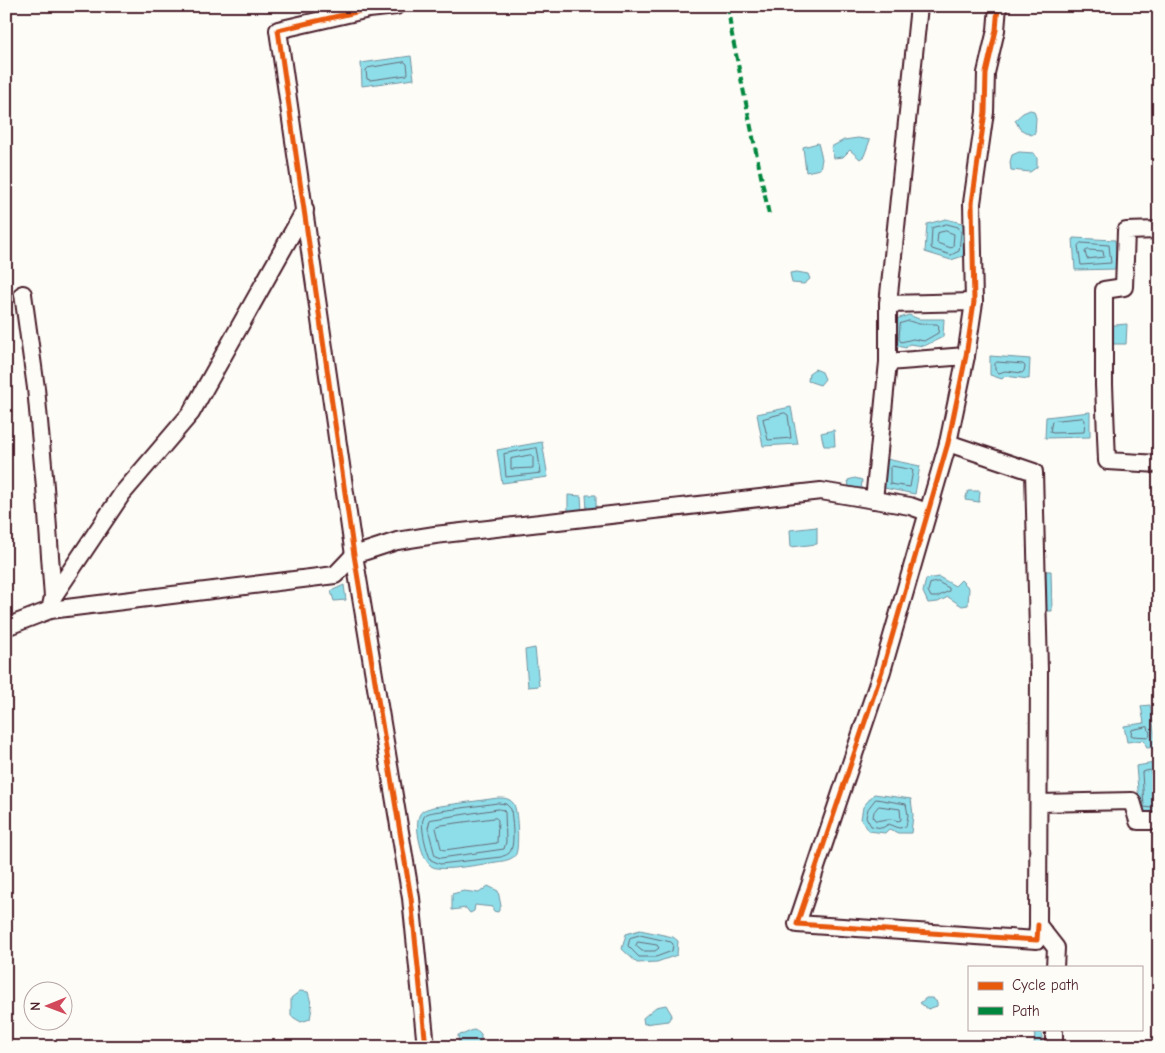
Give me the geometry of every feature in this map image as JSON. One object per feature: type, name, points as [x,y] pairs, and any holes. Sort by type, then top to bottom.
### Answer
[{"type":"street","points":[[396,6],[369,9],[278,30],[354,555],[410,898],[426,1047]]},
{"type":"street","points":[[874,500],[888,362],[888,304],[919,6]]},
{"type":"street","points":[[948,443],[1034,472],[1039,670],[1037,940],[797,924],[882,671],[948,443],[966,356],[974,302],[972,203],[986,112],[986,73],[996,30],[998,6]]},
{"type":"street","points":[[52,603],[122,494],[191,413],[305,210]]},
{"type":"street","points":[[1159,230],[1126,232],[1124,287],[1104,290],[1104,385],[1107,462],[1159,464]]},
{"type":"street","points":[[23,294],[36,388],[52,603]]},
{"type":"street","points":[[888,304],[974,302]]},
{"type":"street","points":[[888,362],[966,356]]},
{"type":"street","points":[[6,627],[52,603],[335,575],[354,555],[397,541],[435,535],[821,491],[910,506],[927,512]]},
{"type":"street","points":[[1038,803],[1132,801],[1138,820],[1159,822]]},
{"type":"street","points":[[1038,925],[1056,948],[1055,966]]},
{"type":"street","points":[[1054,1030],[1054,1047]]},
{"type":"water","points":[[411,56],[414,79],[362,86],[361,63]]},
{"type":"water","points":[[1030,110],[1034,111],[1036,118],[1035,133],[1031,135],[1020,129],[1015,120]]},
{"type":"water","points":[[858,138],[870,140],[864,156],[860,159],[850,150],[843,157],[834,158],[831,147],[844,140]]},
{"type":"water","points":[[818,143],[822,159],[820,169],[806,172],[803,147]]},
{"type":"water","points":[[1019,152],[1034,153],[1037,158],[1037,167],[1030,172],[1011,170],[1010,162],[1012,155]]},
{"type":"water","points":[[946,219],[962,223],[966,230],[963,256],[951,260],[925,252],[927,224]]},
{"type":"water","points":[[1073,238],[1115,240],[1117,269],[1075,270]]},
{"type":"water","points":[[790,273],[808,274],[810,279],[804,284],[792,283]]},
{"type":"water","points":[[909,315],[919,319],[944,319],[943,337],[924,346],[909,344],[906,348],[894,345],[896,319]]},
{"type":"water","points":[[1127,324],[1126,344],[1104,344],[1104,326]]},
{"type":"water","points":[[990,356],[1030,359],[1029,379],[1005,376],[1002,379],[990,375]]},
{"type":"water","points":[[815,369],[822,372],[825,379],[820,385],[808,381],[809,373]]},
{"type":"water","points":[[791,407],[798,444],[763,446],[757,414]]},
{"type":"water","points":[[1090,412],[1090,437],[1045,438],[1046,417]]},
{"type":"water","points":[[834,430],[835,446],[824,446],[821,433]]},
{"type":"water","points":[[542,442],[548,477],[502,483],[497,450]]},
{"type":"water","points":[[886,459],[920,466],[915,494],[884,488]]},
{"type":"water","points":[[855,478],[862,480],[861,490],[849,487],[848,480]]},
{"type":"water","points":[[968,491],[980,491],[979,502],[965,500]]},
{"type":"water","points":[[568,495],[581,496],[582,511],[568,512]]},
{"type":"water","points":[[586,495],[596,495],[596,508],[587,511]]},
{"type":"water","points":[[817,527],[817,544],[791,547],[790,530]]},
{"type":"water","points":[[1043,571],[1051,571],[1052,611],[1044,611]]},
{"type":"water","points":[[939,577],[955,586],[961,580],[969,588],[968,605],[962,606],[948,597],[938,602],[928,603],[923,592],[926,579]]},
{"type":"water","points":[[344,585],[346,600],[334,601],[331,591]]},
{"type":"water","points":[[535,648],[539,686],[528,687],[525,650]]},
{"type":"water","points":[[1150,705],[1157,747],[1147,748],[1144,740],[1127,742],[1124,726],[1144,723],[1141,706]]},
{"type":"water","points":[[1155,763],[1159,814],[1140,813],[1136,766]]},
{"type":"water","points":[[874,794],[911,799],[913,815],[911,833],[898,833],[889,829],[885,833],[869,831],[861,819],[863,807]]},
{"type":"water","points":[[498,798],[508,799],[515,806],[518,836],[515,856],[503,861],[456,868],[439,868],[429,864],[422,851],[418,834],[418,819],[421,812],[433,807]]},
{"type":"water","points":[[488,886],[498,891],[501,906],[498,912],[493,911],[493,907],[475,905],[474,911],[470,913],[466,908],[452,910],[452,894],[464,891],[479,893]]},
{"type":"water","points":[[640,930],[673,937],[678,941],[677,955],[657,962],[637,963],[622,949],[626,934]]},
{"type":"water","points":[[300,991],[308,992],[312,1007],[310,1019],[301,1022],[291,1016],[291,998]]},
{"type":"water","points":[[926,998],[932,998],[937,1002],[937,1006],[928,1009],[920,1003]]},
{"type":"water","points":[[666,1005],[672,1015],[668,1021],[644,1024],[643,1018],[656,1007]]},
{"type":"water","points":[[473,1030],[481,1034],[481,1040],[477,1047],[459,1045],[458,1035]]},
{"type":"water","points":[[1035,1031],[1042,1033],[1042,1047],[1034,1047]]},
{"type":"water","points":[[1128,1041],[1129,1047],[1084,1047],[1084,1046]]},
{"type":"marked path","points":[[728,6],[731,30],[769,215]]},
{"type":"cycle path","points":[[396,6],[369,9],[278,30],[354,555],[411,898],[426,1047]]},
{"type":"cycle path","points":[[998,6],[996,30],[986,73],[985,112],[972,203],[974,302],[966,356],[948,443],[882,671],[797,924],[1037,940],[1038,925]]}]
